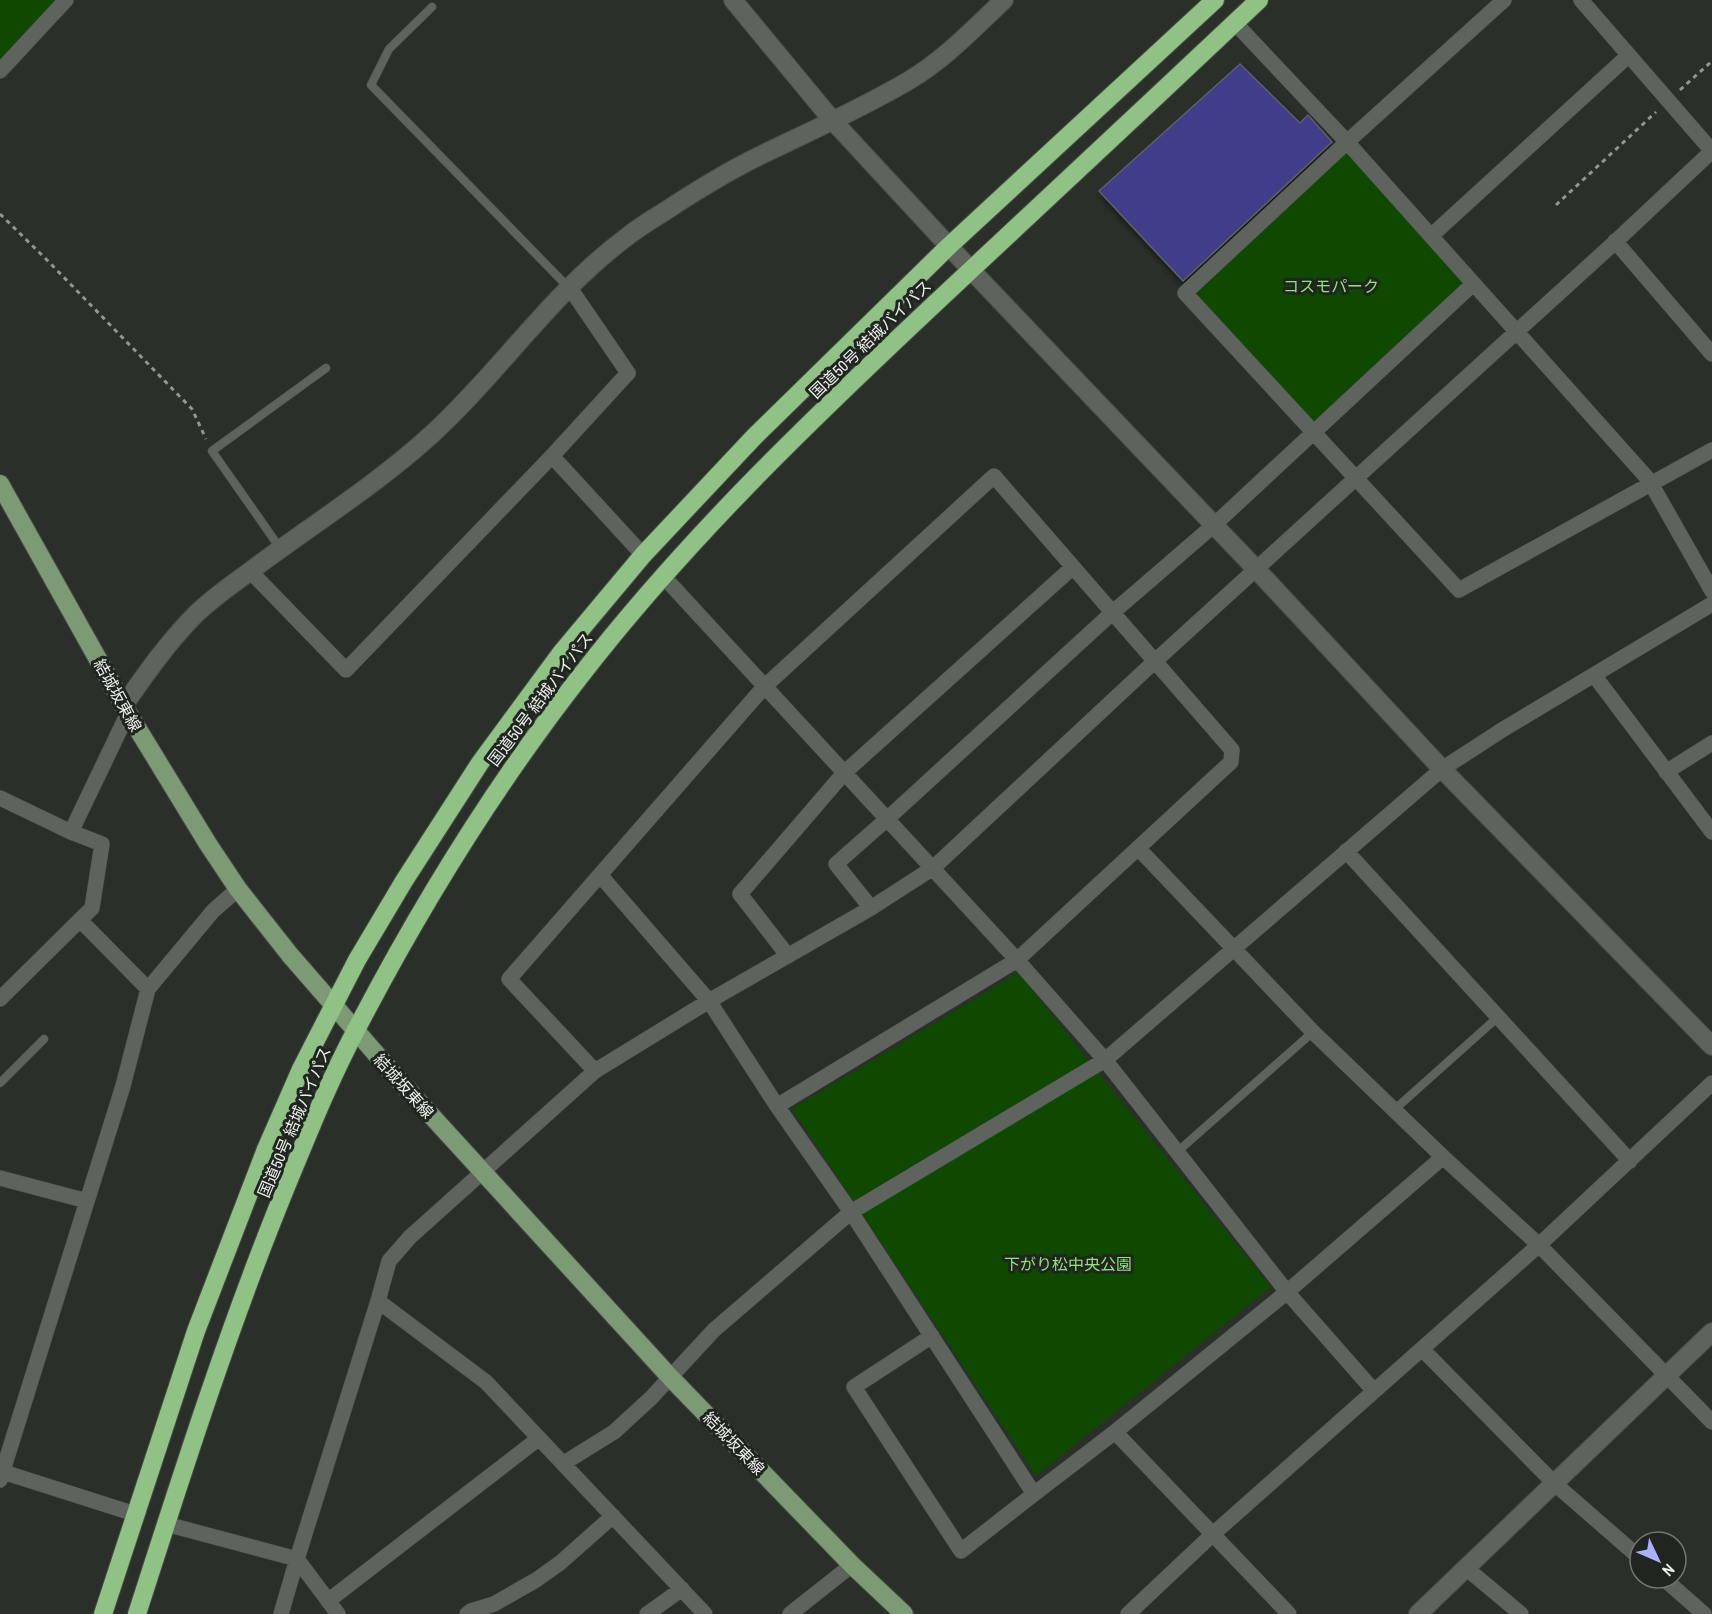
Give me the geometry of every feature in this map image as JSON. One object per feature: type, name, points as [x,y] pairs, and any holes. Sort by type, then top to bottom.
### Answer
[{"type":"highway","name":"国道50号 結城バイパス","points":[[103,1614],[196,1332],[231,1235],[301,1069],[357,960],[404,880],[480,764],[561,653],[643,555],[754,437],[949,246],[1215,0]]},
{"type":"highway","name":"国道50号 結城バイパス","points":[[136,1614],[254,1266],[333,1076],[355,1031],[427,902],[504,780],[582,673],[663,576],[794,438],[1259,0]]},
{"type":"main road","name":"結城坂東線","points":[[0,484],[126,709],[208,844],[238,889],[290,955],[332,1006],[670,1377],[852,1565],[904,1614]]},
{"type":"street","points":[[0,71],[66,0]]},
{"type":"street","points":[[733,0],[833,121],[971,270],[1256,569],[1442,769],[1712,1046]]},
{"type":"street","points":[[72,832],[126,709],[148,671],[194,616],[280,549],[392,468],[431,435],[570,288],[628,236],[701,188],[909,81],[938,61],[1004,0]]},
{"type":"street","points":[[1504,0],[1185,293],[1459,590],[1712,450]]},
{"type":"street","points":[[281,1614],[389,1261],[410,1237],[595,1071],[708,1001],[871,908],[933,868],[1712,151],[1581,0]]},
{"type":"street","points":[[1235,23],[1347,142],[1651,483],[1712,591]]},
{"type":"street","points":[[1431,236],[1629,56]]},
{"type":"street","points":[[1616,241],[1712,354]]},
{"type":"street","points":[[871,908],[836,864],[1112,613],[1214,525],[1312,431],[1473,284]]},
{"type":"street","points":[[250,572],[346,670],[552,456],[627,373],[570,288]]},
{"type":"street","points":[[552,456],[643,555]]},
{"type":"street","points":[[595,1071],[509,979],[764,687],[994,476],[1232,750],[1231,762],[1017,960],[777,1106]]},
{"type":"street","points":[[788,956],[740,894],[844,772],[1073,567]]},
{"type":"street","points":[[663,576],[933,868],[1105,1060],[1287,1292],[1374,1391]]},
{"type":"street","points":[[564,1463],[615,1432],[651,1398],[714,1330],[851,1212],[1105,1060],[1442,769],[1502,730],[1712,604]]},
{"type":"street","points":[[1594,675],[1712,832]]},
{"type":"street","points":[[1666,772],[1712,743]]},
{"type":"street","points":[[0,798],[102,844],[92,908],[0,999]]},
{"type":"street","points":[[1138,848],[1313,1032],[1443,1157],[1539,1245],[1712,1422]]},
{"type":"street","points":[[1346,852],[1630,1161]]},
{"type":"street","points":[[600,875],[708,1001],[851,1212],[1035,1494]]},
{"type":"street","points":[[135,1514],[1,1475],[123,1086],[148,988],[213,911],[238,889]]},
{"type":"street","points":[[81,920],[148,988]]},
{"type":"street","points":[[1128,1614],[1213,1534],[1539,1245],[1712,1083]]},
{"type":"street","points":[[932,1336],[854,1388],[961,1551],[1115,1432],[1287,1292],[1443,1157]]},
{"type":"street","points":[[0,1178],[87,1202]]},
{"type":"street","points":[[378,1301],[486,1382],[705,1614]]},
{"type":"street","points":[[1418,1614],[1712,1332]]},
{"type":"street","points":[[1422,1349],[1555,1484],[1628,1548]]},
{"type":"street","points":[[1115,1432],[1288,1614]]},
{"type":"street","points":[[327,1601],[538,1439]]},
{"type":"street","points":[[467,1614],[494,1604],[536,1580],[560,1563],[613,1516]]},
{"type":"street","points":[[166,1524],[297,1559],[338,1614]]},
{"type":"street","points":[[790,1614],[852,1565]]},
{"type":"street","points":[[1466,1568],[1521,1614]]},
{"type":"street","points":[[647,1614],[681,1589]]},
{"type":"street","points":[[1676,1590],[1701,1613]]},
{"type":"lane","points":[[432,7],[389,49],[371,85],[570,288]]},
{"type":"lane","points":[[280,549],[212,452],[326,368]]},
{"type":"lane","points":[[1394,1110],[1498,1017]]},
{"type":"lane","points":[[1177,1152],[1313,1032]]},
{"type":"lane","points":[[0,1083],[44,1039]]},
{"type":"path","points":[[1676,93],[1712,61]]},
{"type":"path","points":[[1556,205],[1661,107]]},
{"type":"path","points":[[0,214],[192,409],[212,452]]},
{"type":"green space","points":[[0,0],[60,0],[0,65]]},
{"type":"green space","name":"コスモパーク","points":[[1346,151],[1465,284],[1313,424],[1190,294]]},
{"type":"green space","name":"下がり松中央公園","points":[[1018,973],[1271,1287],[1036,1476],[792,1109]]},
{"type":"building","points":[[1240,64],[1300,123],[1308,115],[1332,142],[1183,281],[1099,191]]}]
